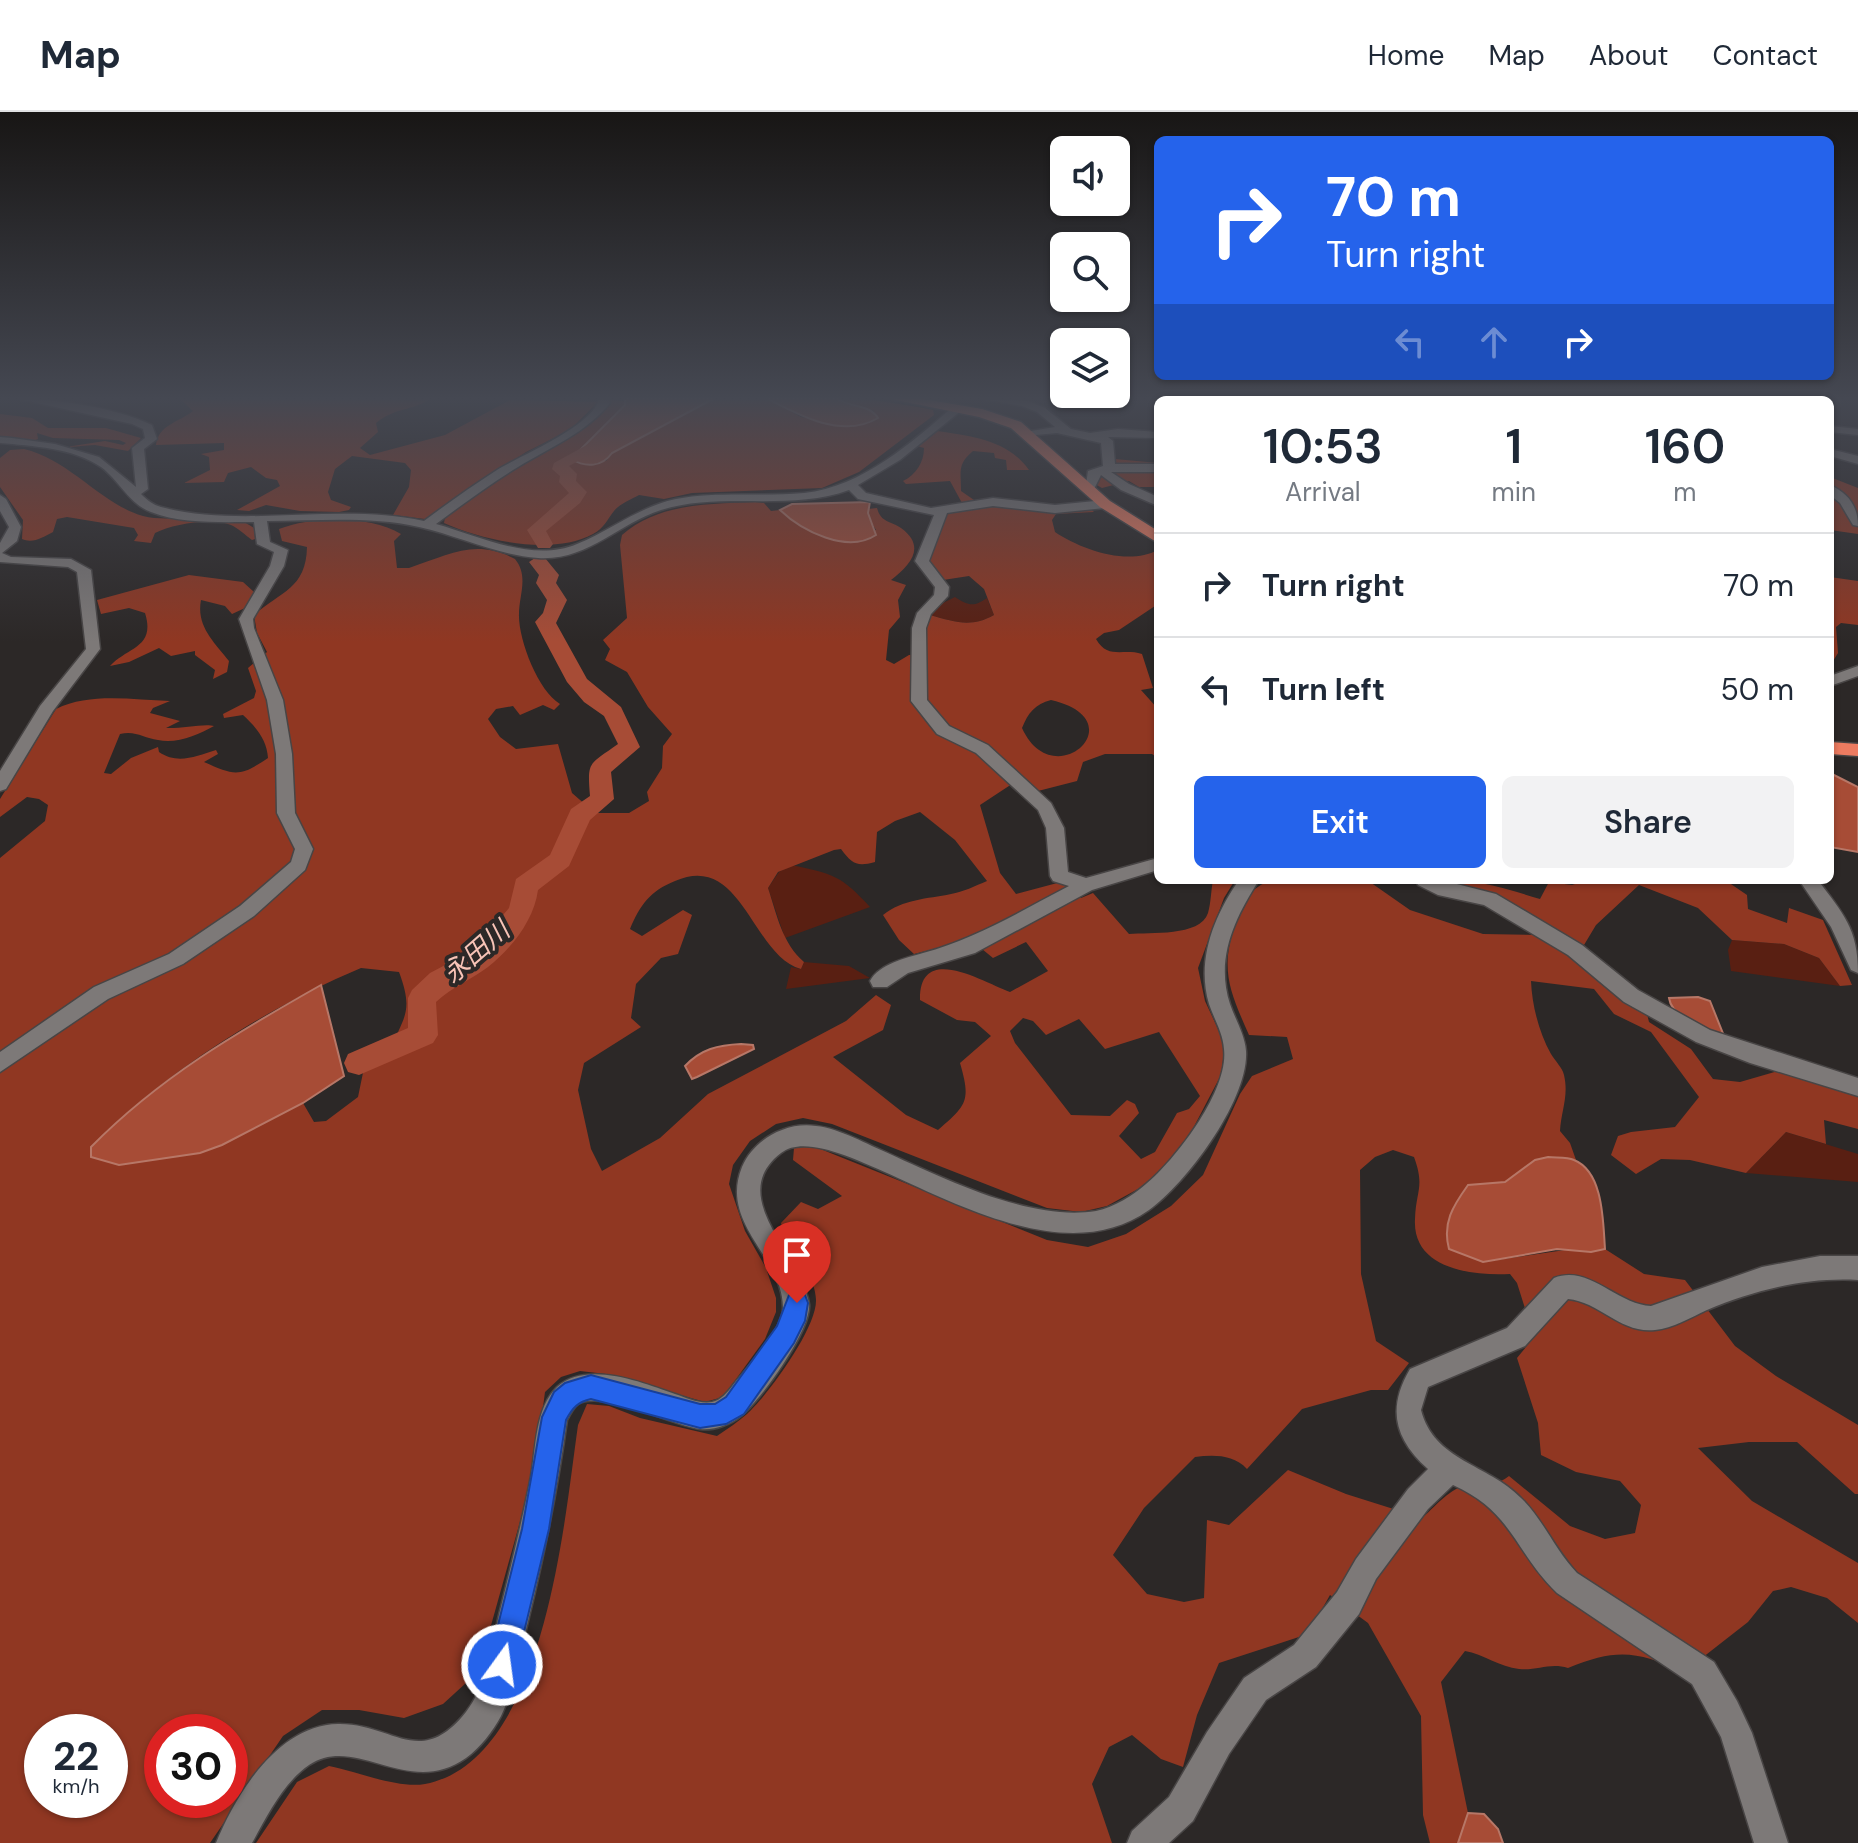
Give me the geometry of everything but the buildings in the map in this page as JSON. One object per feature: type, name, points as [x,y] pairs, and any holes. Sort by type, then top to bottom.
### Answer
[{"type":"highway","points":[[1080,480],[1105,504],[1154,535]]},
{"type":"highway","points":[[1834,748],[1858,750]]},
{"type":"street","points":[[118,480],[155,510],[260,518],[364,517],[426,525],[529,553],[559,553],[591,544],[645,512],[670,504],[816,494],[851,485],[858,480]]},
{"type":"street","points":[[134,493],[142,489],[141,480]]},
{"type":"street","points":[[426,525],[492,480]]},
{"type":"street","points":[[1089,488],[1091,480]]},
{"type":"street","points":[[1117,480],[1125,487],[1154,500]]},
{"type":"street","points":[[851,485],[862,496],[871,499],[942,511],[993,502],[1055,509],[1105,504]]},
{"type":"street","points":[[1834,492],[1845,501],[1858,522]]},
{"type":"street","points":[[0,499],[15,527],[12,538],[0,550]]},
{"type":"street","points":[[942,511],[922,561],[942,587],[941,596],[924,613],[919,628],[919,701],[943,730],[982,749],[1045,807],[1055,828],[1059,876],[1086,885]]},
{"type":"street","points":[[0,1063],[101,993],[176,959],[247,911],[299,865],[304,849],[286,813],[284,754],[275,700],[247,628],[246,619],[277,566],[281,550],[264,544],[260,518]]},
{"type":"street","points":[[0,557],[8,561],[71,563],[84,570],[88,618],[95,642],[89,656],[46,709],[0,785]]},
{"type":"street","points":[[1834,680],[1858,671]]},
{"type":"street","points":[[880,981],[902,967],[968,948],[1086,885],[1154,865]]},
{"type":"street","points":[[233,1843],[266,1791],[296,1755],[315,1744],[350,1738],[407,1758],[434,1755],[453,1748],[483,1717],[497,1687],[529,1558],[554,1417],[573,1391],[591,1387],[700,1416],[717,1416],[735,1405],[793,1321],[797,1303],[757,1224],[746,1192],[756,1162],[785,1136],[807,1132],[832,1139],[981,1202],[1018,1215],[1060,1224],[1096,1222],[1143,1201],[1157,1190],[1179,1169],[1211,1117],[1234,1066],[1235,1047],[1212,982],[1213,953],[1248,884]]},
{"type":"street","points":[[1433,884],[1445,890],[1489,899],[1575,950],[1631,996],[1703,1036],[1750,1054],[1858,1087]]},
{"type":"street","points":[[1811,884],[1839,924],[1858,965]]},
{"type":"street","points":[[1771,1843],[1740,1743],[1716,1691],[1703,1673],[1567,1583],[1551,1567],[1514,1510],[1487,1486],[1449,1469],[1425,1448],[1412,1427],[1408,1410],[1411,1392],[1419,1378],[1516,1337],[1563,1287],[1577,1286],[1643,1318],[1686,1309],[1703,1299],[1808,1268],[1858,1268]]},
{"type":"street","points":[[1144,1843],[1181,1809],[1218,1743],[1255,1689],[1305,1656],[1348,1603],[1366,1569],[1418,1499],[1449,1469]]},
{"type":"shaded area","points":[[0,480],[82,480],[113,502],[143,516],[228,518],[254,528],[255,539],[231,525],[203,522],[182,524],[155,533],[151,543],[134,541],[138,535],[134,528],[67,517],[57,519],[53,532],[26,540],[22,539],[23,520],[0,487]]},
{"type":"shaded area","points":[[190,480],[225,480],[224,482],[184,483]]},
{"type":"shaded area","points":[[277,480],[332,480],[328,492],[331,500],[351,507],[339,512],[300,511],[266,505],[249,511],[237,510],[280,486]]},
{"type":"shaded area","points":[[410,480],[484,480],[425,519],[393,515]]},
{"type":"shaded area","points":[[841,480],[822,488],[692,493],[664,499],[639,495],[616,508],[593,534],[558,544],[518,544],[444,523],[445,518],[495,481]]},
{"type":"shaded area","points":[[961,480],[961,491],[974,500],[962,503],[950,481],[906,484],[903,481]]},
{"type":"shaded area","points":[[1095,480],[1154,480],[1154,487],[1139,487],[1129,481],[1102,488],[1095,484]]},
{"type":"shaded area","points":[[1834,480],[1858,488],[1858,534],[1834,531]]},
{"type":"shaded area","points":[[870,502],[868,513],[876,535],[852,542],[825,538],[780,510],[792,504]]},
{"type":"shaded area","points":[[764,503],[771,511],[780,510],[804,528],[825,535],[876,530],[868,509],[877,508],[884,519],[909,535],[914,549],[909,562],[891,580],[906,585],[898,600],[900,617],[889,630],[886,660],[894,664],[909,655],[923,654],[924,625],[930,615],[970,623],[994,615],[984,589],[969,576],[943,580],[928,561],[943,518],[949,513],[992,505],[1091,509],[1094,512],[1056,514],[1052,520],[1055,532],[1078,545],[1105,554],[1133,556],[1154,552],[1154,607],[1119,630],[1104,633],[1096,639],[1111,651],[1142,654],[1153,688],[1141,690],[1154,705],[1154,755],[1105,754],[1083,762],[1077,781],[1038,791],[1021,778],[980,805],[1000,873],[1016,894],[1061,882],[1081,898],[1093,893],[1129,934],[1173,932],[1195,926],[1208,913],[1212,884],[1233,884],[1224,898],[1198,968],[1205,1001],[1225,1044],[1221,1075],[1176,1156],[1149,1183],[1107,1206],[1081,1212],[1047,1208],[832,1124],[803,1118],[776,1124],[750,1141],[733,1165],[729,1184],[745,1231],[766,1268],[776,1298],[776,1312],[765,1339],[723,1397],[705,1402],[606,1374],[580,1371],[561,1377],[545,1392],[535,1468],[478,1672],[443,1704],[404,1718],[359,1710],[322,1710],[283,1736],[248,1787],[248,1714],[144,1714],[144,1818],[227,1818],[210,1843],[0,1843],[0,858],[45,821],[48,805],[39,799],[27,797],[0,817],[0,799],[56,709],[83,700],[170,701],[153,708],[150,713],[180,721],[166,728],[214,726],[173,741],[120,734],[104,773],[111,774],[131,758],[158,747],[159,752],[166,756],[180,759],[216,750],[218,754],[204,762],[230,772],[251,769],[268,758],[263,740],[243,715],[224,718],[223,714],[254,698],[256,691],[248,668],[267,652],[257,633],[254,615],[297,581],[306,561],[307,547],[282,541],[279,529],[308,522],[341,520],[374,523],[401,534],[394,541],[397,568],[409,568],[474,549],[501,553],[515,559],[522,572],[519,614],[526,650],[544,688],[560,704],[554,710],[543,705],[520,715],[513,706],[496,709],[488,719],[500,737],[516,749],[558,744],[572,793],[595,813],[629,813],[649,801],[647,792],[662,768],[663,746],[672,734],[648,707],[627,672],[605,660],[610,649],[603,640],[627,618],[620,545],[622,535],[636,524],[685,507]],"holes":[[[1051,700],[1076,710],[1088,723],[1088,736],[1081,747],[1068,755],[1052,756],[1036,747],[1022,728],[1033,710]],[[920,812],[955,840],[987,881],[956,893],[907,903],[883,915],[899,940],[914,954],[971,940],[993,958],[1026,942],[1048,971],[1010,992],[954,970],[941,969],[930,973],[922,983],[920,1000],[957,1020],[975,1022],[991,1036],[960,1063],[966,1094],[961,1108],[938,1130],[906,1115],[833,1057],[883,1030],[891,1005],[876,995],[846,1021],[708,1094],[660,1138],[602,1171],[591,1149],[578,1090],[584,1063],[641,1027],[631,1018],[636,984],[661,958],[678,954],[692,915],[683,910],[642,936],[630,929],[647,900],[675,881],[698,876],[716,880],[745,909],[770,946],[784,960],[801,969],[804,962],[785,937],[768,888],[778,872],[841,849],[855,863],[875,862],[877,832]],[[361,968],[399,972],[406,996],[405,1014],[389,1052],[365,1063],[358,1097],[326,1121],[314,1122],[303,1103],[222,1145],[91,1147],[151,1093],[217,1045],[288,1003]],[[1023,1018],[1033,1021],[1046,1035],[1079,1019],[1105,1049],[1159,1032],[1200,1096],[1189,1109],[1177,1113],[1155,1152],[1141,1159],[1119,1136],[1139,1113],[1135,1104],[1127,1100],[1110,1116],[1071,1115],[1015,1043],[1010,1031]]]},
{"type":"shaded area","points":[[189,575],[243,582],[254,592],[245,608],[232,614],[225,606],[201,600],[201,618],[212,640],[229,661],[227,672],[213,679],[215,670],[195,655],[195,651],[171,656],[159,648],[129,662],[110,666],[143,640],[147,633],[145,613],[129,608],[101,614],[97,600]]},
{"type":"shaded area","points":[[1834,578],[1858,581],[1858,625],[1841,623],[1836,627],[1838,653],[1834,660]]},
{"type":"shaded area","points":[[955,597],[971,604],[987,598],[994,615],[970,623],[930,615],[935,607]]},
{"type":"shaded area","points":[[1834,775],[1858,787],[1858,852],[1834,848]]},
{"type":"shaded area","points":[[791,865],[835,877],[870,907],[785,938],[768,888],[779,872]]},
{"type":"shaded area","points":[[1263,884],[1373,884],[1410,910],[1483,934],[1541,935],[1547,928],[1526,911],[1484,894],[1447,884],[1485,884],[1540,899],[1548,884],[1731,884],[1747,895],[1748,909],[1787,923],[1789,908],[1823,920],[1852,985],[1840,986],[1819,958],[1784,944],[1732,940],[1698,908],[1639,885],[1596,925],[1584,945],[1594,971],[1647,1014],[1649,1022],[1691,1049],[1713,1079],[1740,1082],[1778,1071],[1858,1092],[1858,1129],[1824,1120],[1826,1144],[1786,1132],[1746,1173],[1690,1160],[1661,1159],[1636,1174],[1611,1155],[1618,1136],[1675,1127],[1699,1097],[1651,1032],[1614,1014],[1594,989],[1531,981],[1540,1028],[1564,1075],[1565,1097],[1560,1131],[1570,1143],[1576,1160],[1548,1157],[1505,1182],[1468,1185],[1483,1262],[1565,1250],[1591,1252],[1605,1249],[1644,1274],[1685,1280],[1735,1346],[1776,1376],[1858,1425],[1858,1494],[1797,1442],[1749,1442],[1698,1448],[1752,1501],[1858,1563],[1858,1623],[1827,1598],[1791,1587],[1773,1591],[1748,1622],[1684,1672],[1640,1656],[1627,1655],[1600,1657],[1568,1668],[1519,1669],[1465,1651],[1441,1682],[1468,1813],[1458,1843],[1430,1843],[1423,1815],[1421,1716],[1368,1623],[1330,1595],[1308,1634],[1219,1663],[1197,1715],[1183,1767],[1161,1759],[1132,1735],[1109,1747],[1092,1784],[1112,1843],[256,1843],[297,1782],[329,1766],[390,1782],[425,1784],[465,1766],[498,1732],[522,1686],[541,1632],[555,1575],[578,1425],[587,1404],[609,1406],[640,1418],[717,1436],[747,1414],[767,1392],[809,1327],[816,1300],[811,1279],[788,1243],[781,1223],[801,1202],[818,1209],[842,1196],[793,1160],[794,1148],[808,1144],[1047,1240],[1088,1247],[1126,1234],[1171,1206],[1203,1175],[1240,1094],[1252,1076],[1293,1059],[1287,1037],[1249,1035],[1232,993],[1228,953],[1236,922],[1250,893]],"holes":[[[1393,1150],[1414,1157],[1419,1182],[1415,1219],[1417,1236],[1423,1249],[1447,1266],[1462,1271],[1510,1274],[1517,1283],[1534,1337],[1517,1358],[1538,1423],[1541,1455],[1576,1472],[1620,1481],[1641,1505],[1635,1533],[1605,1539],[1570,1526],[1509,1476],[1497,1482],[1458,1488],[1422,1518],[1346,1494],[1288,1470],[1229,1525],[1207,1520],[1204,1598],[1184,1602],[1147,1594],[1113,1555],[1144,1508],[1195,1457],[1229,1458],[1247,1469],[1302,1409],[1371,1390],[1388,1390],[1409,1363],[1376,1341],[1361,1274],[1360,1170],[1375,1157]]]},
{"type":"shaded area","points":[[1732,940],[1784,944],[1819,958],[1840,986],[1731,971],[1728,950]]},
{"type":"shaded area","points":[[804,962],[849,966],[870,978],[786,989],[791,967],[801,969]]},
{"type":"shaded area","points":[[321,985],[344,1076],[303,1103],[222,1145],[200,1153],[119,1165],[91,1157],[91,1147],[172,1078],[229,1039]]},
{"type":"shaded area","points":[[1698,997],[1710,1001],[1724,1036],[1683,1017],[1676,1012],[1669,998]]},
{"type":"shaded area","points":[[753,1045],[754,1049],[692,1079],[685,1066],[697,1056],[717,1047]]},
{"type":"shaded area","points":[[1786,1132],[1858,1154],[1858,1182],[1746,1173]]},
{"type":"shaded area","points":[[1548,1157],[1574,1160],[1591,1175],[1600,1199],[1605,1249],[1591,1252],[1557,1249],[1483,1262],[1449,1249],[1447,1231],[1450,1215],[1468,1185],[1505,1182],[1535,1160]]},
{"type":"shaded area","points":[[1468,1813],[1484,1814],[1498,1829],[1503,1843],[1458,1843]]},
{"type":"waterway","name":"永田川","points":[[544,544],[536,530],[574,499],[578,492],[568,480]]},
{"type":"waterway","name":"永田川","points":[[538,562],[549,575],[546,583],[557,600],[552,615],[545,622],[578,682],[613,712],[626,740]]},
{"type":"waterway","name":"永田川","points":[[359,1063],[423,1035],[422,998],[440,981],[478,960],[522,911],[525,886],[560,860],[580,815],[602,799],[599,769],[629,747]]},
{"type":"route","points":[[502,1665],[536,1529],[554,1417],[563,1401],[573,1391],[591,1387],[700,1416],[717,1416],[735,1405],[793,1321],[797,1303]]}]
